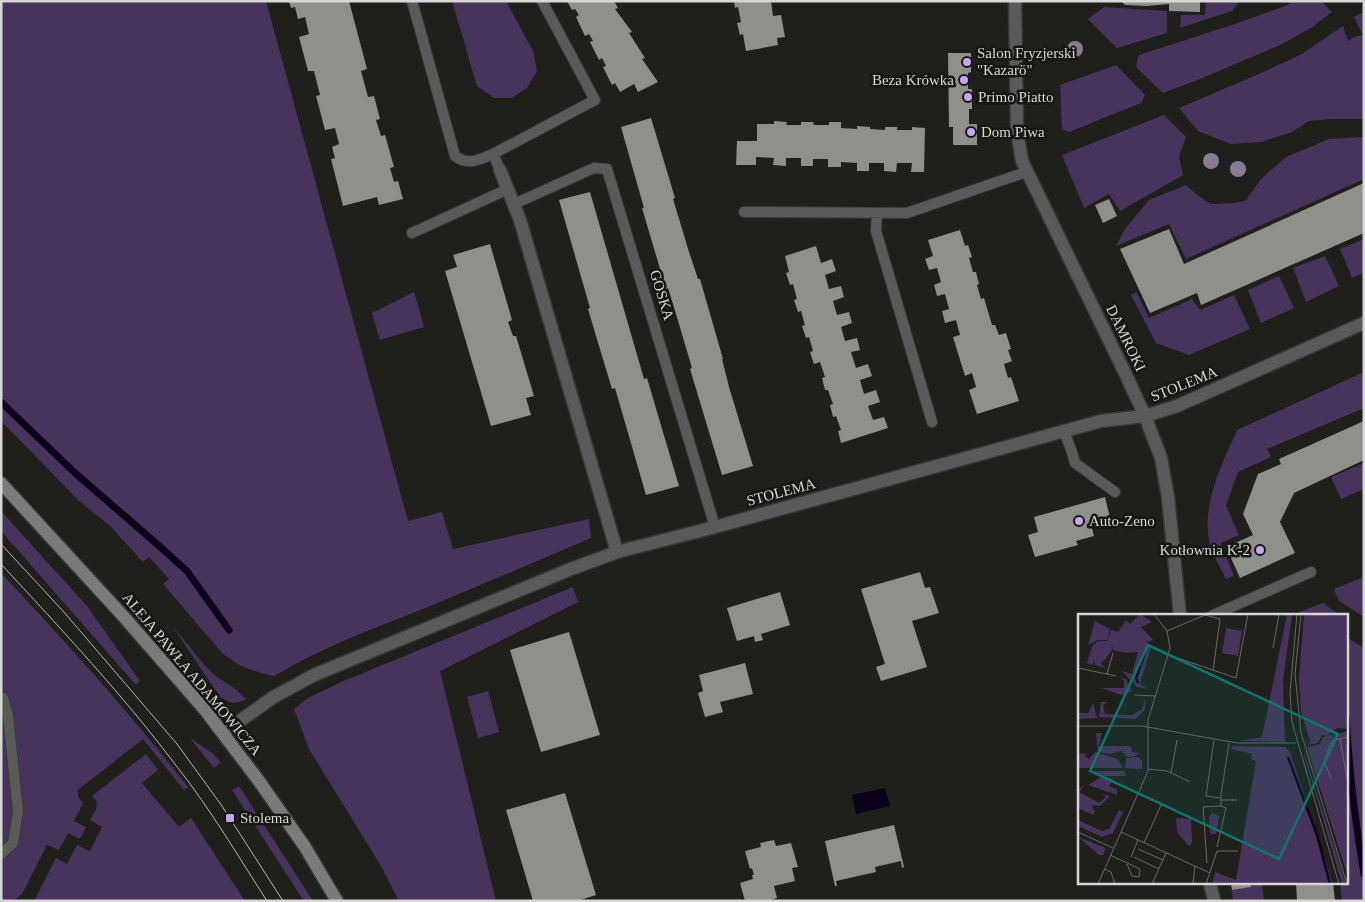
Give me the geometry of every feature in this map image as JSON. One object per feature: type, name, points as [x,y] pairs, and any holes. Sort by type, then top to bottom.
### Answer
[{"type":"main road","name":"ALEJA PAWŁA ADAMOWICZA","points":[[1,483],[168,666],[223,733],[259,780],[305,847],[337,901]]},
{"type":"street","name":"DAMROKI","points":[[1015,1],[1017,131],[1022,162],[1145,416],[1161,458],[1168,498],[1180,614]]},
{"type":"street","points":[[500,170],[523,229],[617,552]]},
{"type":"street","name":"STOLEMA","points":[[223,733],[272,698],[314,675],[571,569],[617,552],[1101,421],[1145,416],[1177,406],[1364,323]]},
{"type":"street","points":[[1208,901],[1214,901],[1210,884]]},
{"type":"lane","points":[[412,1],[455,156],[462,161],[474,162],[493,154],[595,100],[542,1]]},
{"type":"lane","points":[[493,154],[500,170]]},
{"type":"lane","name":"GOSKA","points":[[514,204],[594,168],[607,170],[715,527]]},
{"type":"lane","points":[[744,212],[907,213],[1026,172]]},
{"type":"lane","points":[[412,232],[508,189]]},
{"type":"lane","points":[[877,214],[876,231],[932,422]]},
{"type":"lane","points":[[1064,431],[1075,463],[1115,492]]},
{"type":"lane","points":[[1216,614],[1311,572]]},
{"type":"lane","points":[[1,697],[3,698],[8,715],[18,812],[13,843],[1,854]]},
{"type":"shaded area","points":[[1,1],[266,1],[408,521],[442,512],[453,549],[589,519],[591,538],[347,640],[274,676],[241,666],[223,654],[163,584],[169,579],[149,557],[143,562],[110,526],[78,500],[1,421]]},
{"type":"shaded area","points":[[452,1],[506,1],[533,51],[537,71],[527,88],[512,98],[494,98],[477,86]]},
{"type":"shaded area","points":[[1206,1],[1240,1],[1232,11],[1180,28],[1181,15],[1205,15]]},
{"type":"shaded area","points":[[1292,1],[1321,1],[1332,12],[1311,28],[1280,45],[1163,93],[1136,67],[1139,55],[1232,25],[1288,5]]},
{"type":"shaded area","points":[[1104,7],[1167,11],[1167,33],[1117,48],[1088,19]]},
{"type":"shaded area","points":[[1364,12],[1364,119],[1309,121],[1292,132],[1261,142],[1231,144],[1198,131],[1179,108],[1302,54],[1343,26],[1348,41],[1363,35],[1354,17]]},
{"type":"shaded area","points":[[1116,65],[1145,95],[1141,103],[1069,132],[1062,129],[1060,85]]},
{"type":"shaded area","points":[[1164,115],[1186,137],[1179,157],[1183,175],[1120,211],[1109,194],[1084,208],[1062,155]]},
{"type":"shaded area","points":[[1364,137],[1364,179],[1186,259],[1169,224],[1116,246],[1125,229],[1149,200],[1186,185],[1211,204],[1235,203],[1246,200],[1261,179],[1286,157],[1329,139]]},
{"type":"shaded area","points":[[1364,239],[1364,273],[1352,278],[1340,249]]},
{"type":"shaded area","points":[[1325,256],[1339,286],[1306,302],[1293,268]]},
{"type":"shaded area","points":[[1279,276],[1294,308],[1261,323],[1248,290]]},
{"type":"shaded area","points":[[414,292],[424,327],[380,340],[372,313]]},
{"type":"shaded area","points":[[1136,292],[1149,318],[1192,299],[1200,310],[1234,295],[1250,329],[1189,355],[1156,343],[1131,295]]},
{"type":"shaded area","points":[[1364,372],[1364,408],[1267,449],[1271,457],[1238,472],[1226,506],[1239,535],[1221,543],[1234,576],[1226,579],[1209,541],[1208,512],[1215,484],[1237,430]]},
{"type":"shaded area","points":[[1364,463],[1364,489],[1341,499],[1331,477]]},
{"type":"shaded area","points":[[1,511],[87,606],[140,681],[136,685],[1,531]]},
{"type":"shaded area","points":[[1,573],[97,678],[188,787],[184,790],[143,739],[78,790],[78,797],[83,803],[74,821],[86,827],[80,839],[68,833],[59,850],[47,845],[22,894],[13,901],[1,901]]},
{"type":"shaded area","points":[[1364,577],[1364,617],[1338,600],[1334,589]]},
{"type":"shaded area","points":[[573,587],[578,602],[440,671],[496,901],[399,901],[381,866],[309,749],[294,709],[308,698],[341,682]]},
{"type":"shaded area","points":[[1323,603],[1338,614],[1294,614]]},
{"type":"shaded area","points":[[171,624],[214,675],[234,688],[246,699],[232,702],[220,697]]},
{"type":"shaded area","points":[[1348,638],[1364,648],[1364,901],[1342,901],[1340,884],[1348,884]]},
{"type":"shaded area","points":[[488,691],[499,732],[478,738],[467,697]]},
{"type":"shaded area","points":[[189,737],[212,753],[221,762],[214,768]]},
{"type":"shaded area","points":[[146,754],[158,770],[142,783],[179,827],[191,818],[245,901],[34,901],[56,858],[67,864],[77,845],[90,851],[102,827],[90,820],[96,809],[97,802],[92,796]]},
{"type":"shaded area","points":[[239,786],[313,901],[304,901],[232,790]]},
{"type":"shaded area","points":[[885,788],[890,806],[856,814],[852,795]]},
{"type":"shaded area","points":[[1250,884],[1262,884],[1264,901],[1233,901],[1232,890],[1250,887]]},
{"type":"building","points":[[289,1],[349,1],[367,69],[361,71],[368,97],[374,96],[380,119],[376,120],[381,136],[385,135],[394,167],[390,168],[394,182],[398,181],[403,199],[379,205],[377,197],[343,206],[331,159],[335,158],[332,147],[339,144],[335,128],[325,130],[316,96],[320,95],[314,71],[308,71],[299,37],[309,34],[305,17],[298,19],[295,7],[291,8]]},
{"type":"building","points":[[567,1],[614,1],[618,8],[615,9],[632,32],[629,33],[645,58],[642,59],[658,82],[638,92],[634,84],[620,92],[615,83],[612,85],[603,67],[606,66],[602,58],[599,60],[590,42],[593,41],[589,34],[585,36],[576,17],[579,15],[575,9],[572,10]]},
{"type":"building","points":[[734,1],[771,1],[773,16],[781,15],[785,37],[777,38],[778,45],[746,51],[743,34],[740,35],[737,23],[741,22],[738,7],[735,8]]},
{"type":"building","points":[[1121,1],[1200,1],[1200,12],[1169,11],[1169,4],[1125,5]]},
{"type":"building","points":[[948,53],[971,53],[971,72],[968,73],[968,89],[972,89],[972,109],[969,109],[969,124],[977,124],[977,145],[953,145],[953,127],[949,127]]},
{"type":"building","points":[[651,118],[689,252],[698,279],[700,279],[729,387],[753,466],[722,475],[690,369],[692,368],[676,314],[668,288],[666,289],[642,208],[644,208],[621,127]]},
{"type":"building","points":[[774,121],[787,122],[786,125],[801,125],[801,122],[813,122],[814,125],[829,125],[829,122],[841,122],[841,128],[857,129],[857,126],[885,130],[885,127],[897,127],[897,130],[912,130],[912,127],[925,128],[924,172],[911,172],[912,163],[897,163],[896,172],[884,171],[884,163],[869,163],[869,171],[857,171],[857,163],[841,162],[841,167],[828,167],[828,159],[813,159],[813,166],[801,166],[801,158],[786,158],[786,166],[773,165],[774,158],[756,157],[756,165],[736,165],[737,141],[757,141],[757,124],[774,124]]},
{"type":"building","points":[[1364,183],[1364,233],[1201,305],[1197,293],[1150,313],[1120,249],[1169,229],[1184,264]]},
{"type":"building","points":[[590,192],[644,379],[647,378],[679,486],[646,495],[615,388],[612,389],[588,309],[590,308],[559,200]]},
{"type":"building","points":[[1109,199],[1117,216],[1103,223],[1095,205]]},
{"type":"building","points":[[960,230],[965,246],[968,245],[972,257],[969,258],[973,272],[976,272],[981,299],[984,298],[992,325],[995,325],[999,335],[1006,333],[1011,349],[1008,350],[1012,361],[1004,364],[1008,378],[1011,377],[1019,401],[977,414],[969,390],[976,387],[972,373],[965,376],[953,337],[960,335],[956,320],[945,323],[942,311],[949,309],[945,294],[937,296],[934,285],[941,282],[937,268],[929,270],[925,259],[933,256],[928,240]]},
{"type":"building","points":[[490,244],[512,320],[508,322],[513,336],[516,336],[534,396],[526,398],[531,415],[491,426],[445,271],[457,267],[453,255]]},
{"type":"building","points":[[816,246],[821,263],[832,259],[836,271],[825,275],[829,289],[841,286],[844,297],[833,301],[837,315],[849,312],[852,323],[841,327],[845,341],[857,338],[860,350],[851,352],[856,368],[868,364],[872,376],[860,380],[864,394],[876,390],[880,402],[868,406],[873,420],[884,417],[888,428],[841,443],[838,431],[841,430],[836,416],[833,417],[830,405],[833,404],[828,390],[825,390],[822,378],[825,377],[820,362],[814,364],[810,352],[813,351],[809,337],[806,338],[802,326],[805,325],[801,311],[798,312],[794,300],[797,299],[793,284],[790,285],[786,273],[789,272],[785,256]]},
{"type":"building","points":[[1364,421],[1364,460],[1294,493],[1280,522],[1295,553],[1240,578],[1226,547],[1253,535],[1243,514],[1258,474],[1281,464],[1279,459]]},
{"type":"building","name":"Auto-Zeno","points":[[1105,497],[1110,518],[1091,524],[1094,536],[1076,541],[1078,545],[1035,557],[1028,535],[1038,532],[1034,517]]},
{"type":"building","points":[[920,572],[925,588],[930,587],[939,613],[912,621],[927,667],[881,681],[876,667],[885,664],[861,589]]},
{"type":"building","points":[[780,592],[790,625],[761,634],[763,640],[755,642],[754,636],[737,641],[727,608]]},
{"type":"building","points":[[569,632],[600,735],[541,752],[510,650]]},
{"type":"building","points":[[745,663],[753,694],[720,702],[723,712],[705,717],[698,693],[703,691],[699,675]]},
{"type":"building","points":[[565,793],[596,895],[577,901],[533,901],[506,810]]},
{"type":"building","points":[[894,825],[904,867],[902,868],[901,861],[875,867],[876,872],[836,881],[837,886],[835,886],[825,841]]},
{"type":"building","points":[[774,840],[776,846],[791,843],[798,867],[792,868],[795,881],[774,886],[777,898],[767,901],[745,901],[740,883],[753,879],[752,875],[754,875],[752,868],[750,869],[745,851],[761,847],[760,843]]},
{"type":"building","points":[[1231,884],[1250,884],[1251,887],[1232,890]]},
{"type":"building","points":[[1296,884],[1333,884],[1335,901],[1297,901]]},
{"type":"waterway","points":[[1,402],[75,473],[187,571],[229,630]]},
{"type":"waterway","points":[[1348,743],[1364,874]]},
{"type":"tram line","points":[[1,544],[63,611],[177,744],[222,806],[283,901]]},
{"type":"tram line","points":[[1,564],[92,664],[157,741],[202,800],[267,901]]},
{"type":"place","name":"Salon Fryzjerski \"Kazarö\"","points":[[967,62]]},
{"type":"place","name":"Beza Krówka","points":[[964,80]]},
{"type":"place","name":"Primo Piatto","points":[[968,97]]},
{"type":"place","name":"Dom Piwa","points":[[971,132]]},
{"type":"place","name":"Auto-Zeno","points":[[1079,521]]},
{"type":"place","name":"Kotłownia K-2","points":[[1260,550]]},
{"type":"place","name":"Stolema","points":[[230,818]]}]
